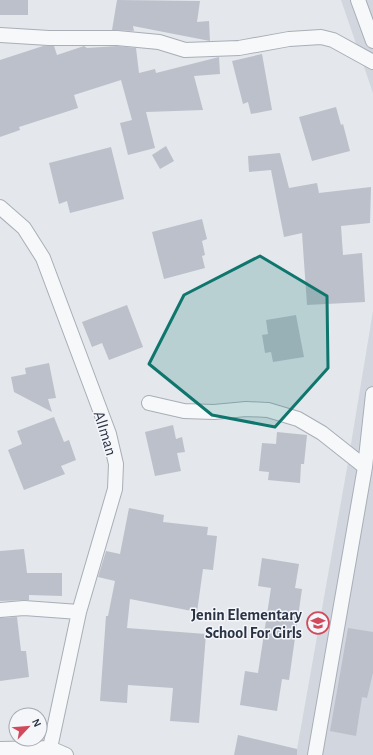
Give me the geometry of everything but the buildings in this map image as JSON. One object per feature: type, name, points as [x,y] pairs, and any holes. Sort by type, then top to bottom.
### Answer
[{"type":"street","points":[[358,0],[373,41]]},
{"type":"street","points":[[0,35],[49,38],[117,38],[159,42],[185,50],[239,48],[289,39],[321,37],[333,40],[373,62]]},
{"type":"street","name":"AlIman","points":[[0,207],[24,228],[43,258],[113,449],[116,464],[115,489],[78,612],[47,751]]},
{"type":"street","points":[[315,755],[365,467],[373,394]]},
{"type":"street","points":[[149,403],[184,411],[214,412],[246,409],[268,410],[298,418],[322,433],[365,467]]},
{"type":"street","points":[[0,610],[24,608],[78,612]]},
{"type":"street","points":[[0,749],[47,751],[66,755]]},
{"type":"highlighted area","points":[[260,256],[327,296],[328,368],[275,427],[212,415],[149,364],[184,295]]},
{"type":"shaded area","points":[[341,0],[373,0],[373,93]]},
{"type":"shaded area","points":[[373,311],[373,755],[296,755],[347,468]]},
{"type":"place","name":"Jenin Elementary School For Girls","points":[[318,623]]}]
